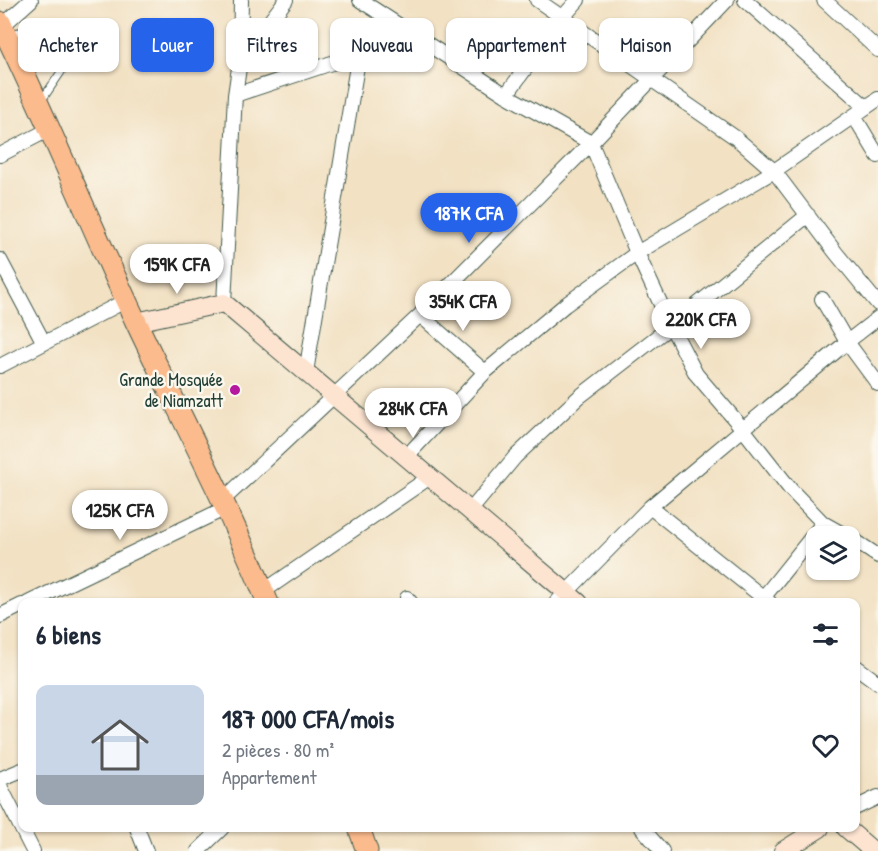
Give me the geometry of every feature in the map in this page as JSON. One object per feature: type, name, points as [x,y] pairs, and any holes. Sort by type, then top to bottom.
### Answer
[{"type":"main road","points":[[2,28],[136,322],[266,597]]},
{"type":"main road","points":[[360,832],[367,851]]},
{"type":"street","points":[[2,28],[31,0]]},
{"type":"street","points":[[241,0],[241,18]]},
{"type":"street","points":[[272,18],[286,0]]},
{"type":"street","points":[[360,0],[386,18]]},
{"type":"street","points":[[537,0],[735,138],[774,171],[792,197],[878,303]]},
{"type":"street","points":[[506,95],[578,0]]},
{"type":"street","points":[[38,598],[224,504],[420,315],[591,143],[727,0]]},
{"type":"street","points":[[746,0],[866,107]]},
{"type":"street","points":[[824,0],[878,50]]},
{"type":"street","points":[[434,49],[506,95],[591,143],[637,254],[696,374],[791,490],[829,526]]},
{"type":"street","points":[[236,95],[330,64]]},
{"type":"street","points":[[224,303],[239,72]]},
{"type":"street","points":[[306,372],[356,72]]},
{"type":"street","points":[[406,457],[485,372],[565,305],[637,254],[774,171],[878,99]]},
{"type":"street","points":[[854,116],[878,156]]},
{"type":"street","points":[[0,155],[50,129]]},
{"type":"street","points":[[470,511],[515,457],[579,397],[808,215]]},
{"type":"street","points":[[0,260],[44,343]]},
{"type":"street","points":[[822,299],[847,342],[878,384]]},
{"type":"street","points":[[0,366],[127,300]]},
{"type":"street","points":[[224,303],[470,511],[566,598]]},
{"type":"street","points":[[136,322],[224,303]]},
{"type":"street","points":[[420,315],[485,372]]},
{"type":"street","points":[[568,598],[650,507],[878,318]]},
{"type":"street","points":[[266,597],[430,477]]},
{"type":"street","points":[[650,507],[760,598]]},
{"type":"street","points":[[766,598],[823,523]]},
{"type":"street","points":[[860,544],[878,556]]},
{"type":"street","points":[[0,616],[18,608]]},
{"type":"street","points":[[860,670],[878,683]]},
{"type":"street","points":[[0,779],[18,772]]},
{"type":"street","points":[[0,786],[18,821]]},
{"type":"street","points":[[860,805],[878,796]]},
{"type":"street","points":[[23,832],[33,851]]},
{"type":"street","points":[[139,832],[146,851]]},
{"type":"street","points":[[198,851],[218,832]]},
{"type":"street","points":[[645,832],[662,851]]},
{"type":"street","points":[[783,851],[814,832]]},
{"type":"street","points":[[851,832],[873,851]]},
{"type":"lane","points":[[2,28],[41,28],[54,37],[64,54],[61,72],[39,105]]},
{"type":"place","name":"Grande Mosquée de Niamzatt","points":[[235,390]]}]
